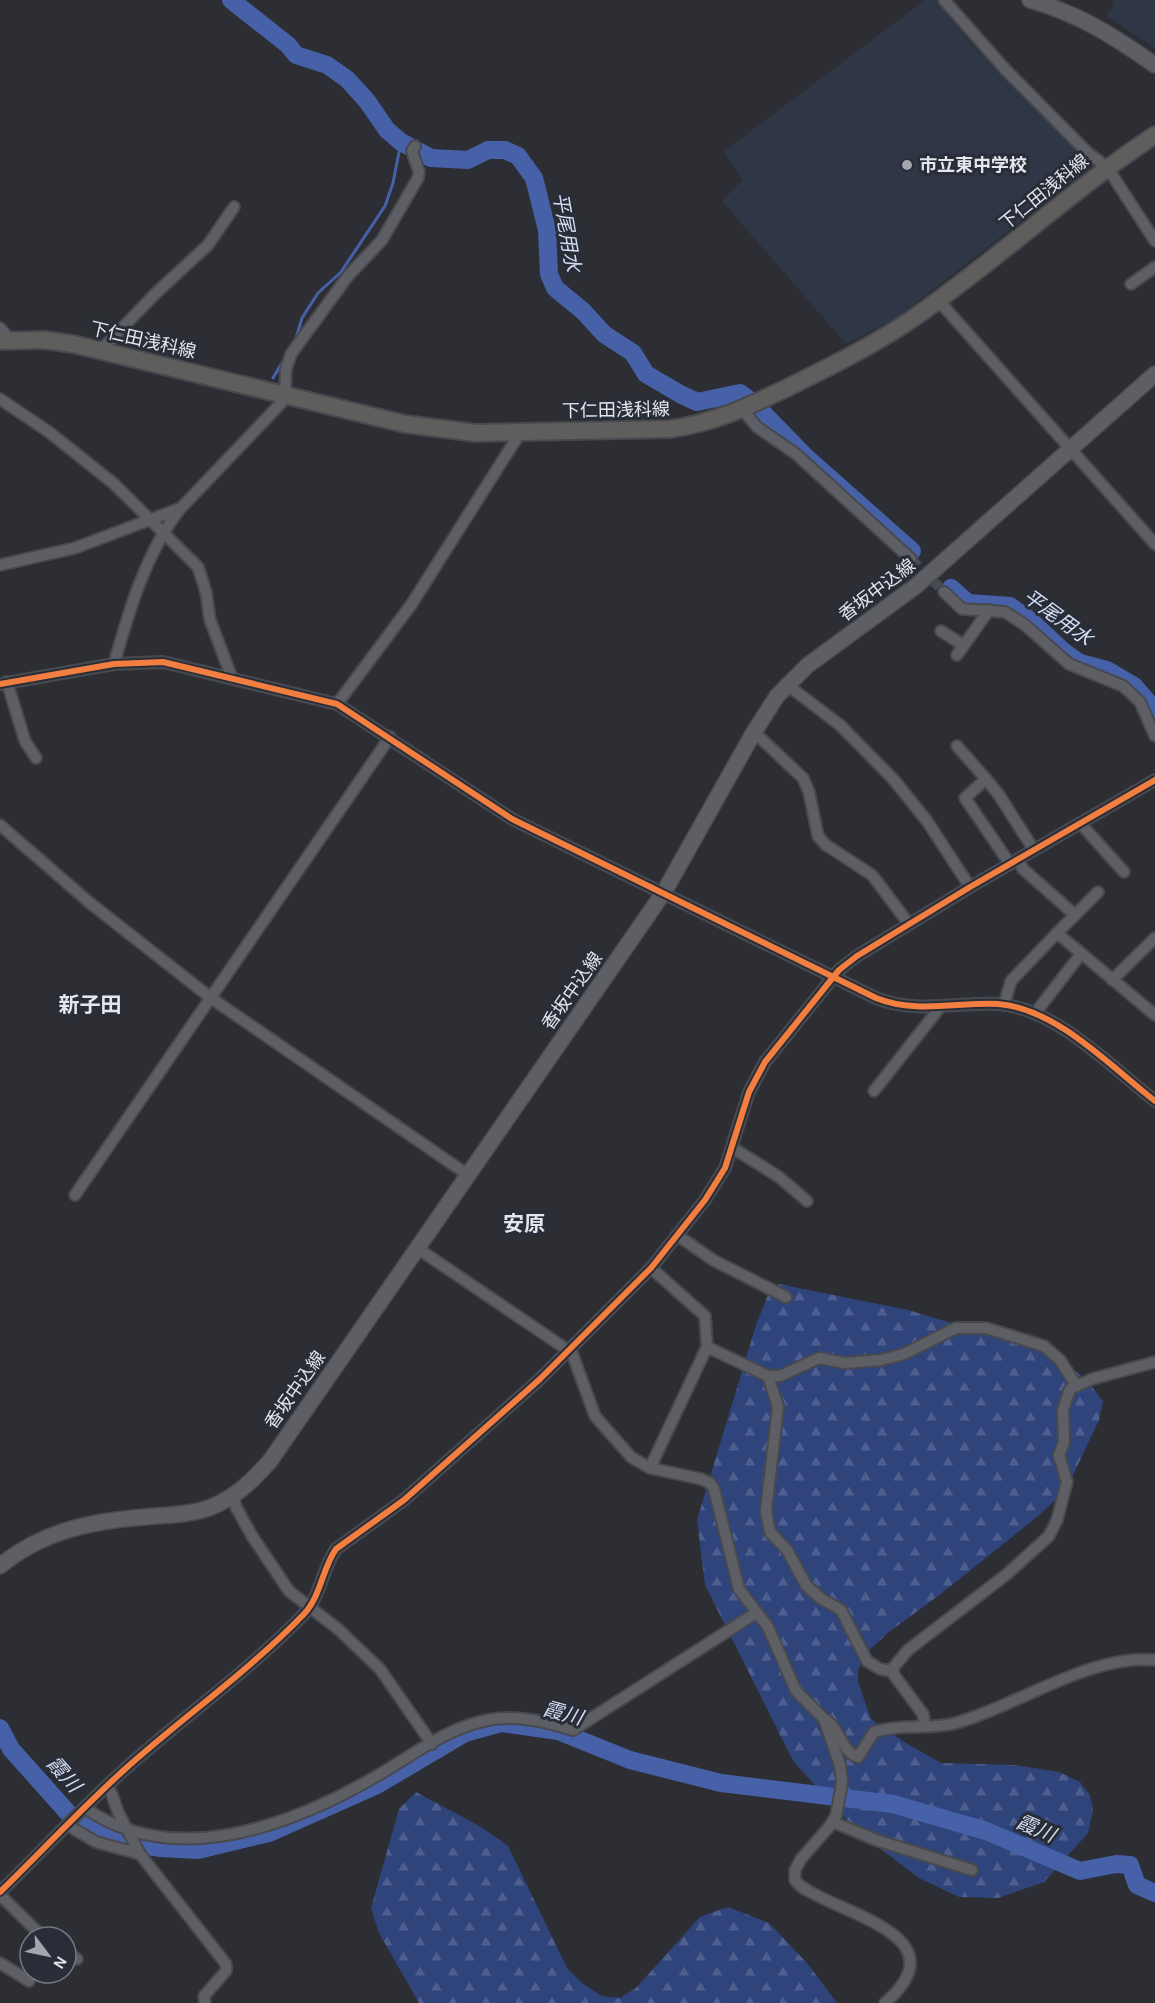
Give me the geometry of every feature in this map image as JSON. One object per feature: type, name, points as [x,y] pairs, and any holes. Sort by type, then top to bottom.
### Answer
[{"type":"main road","points":[[1030,0],[1063,9],[1090,22],[1155,65]]},
{"type":"main road","name":"下仁田浅科線","points":[[2,337],[44,340],[101,350],[432,429],[476,434],[670,429],[697,426],[743,410],[889,334],[938,300],[1107,167],[1155,135]]},
{"type":"main road","name":"香坂中込線","points":[[0,1566],[29,1546],[70,1529],[103,1520],[195,1511],[233,1496],[251,1482],[270,1461],[664,892],[754,732],[786,684],[916,586],[1155,374]]},
{"type":"street","points":[[944,0],[1005,69],[1088,153],[1107,167],[1155,241]]},
{"type":"street","points":[[114,664],[135,597],[163,532],[181,508],[282,402],[285,395],[286,369],[291,354],[348,276],[382,240],[418,178],[419,172],[414,149]]},
{"type":"street","points":[[101,350],[156,293],[208,245],[234,207]]},
{"type":"street","points":[[1131,284],[1155,267]]},
{"type":"street","points":[[938,300],[1155,544]]},
{"type":"street","points":[[0,399],[88,463],[151,520],[201,571],[210,620],[232,678]]},
{"type":"street","points":[[743,410],[757,427],[796,454],[911,559]]},
{"type":"street","points":[[337,704],[411,605],[520,433]]},
{"type":"street","points":[[0,565],[75,548],[181,508]]},
{"type":"street","points":[[944,592],[962,609],[1005,612],[1025,625],[1069,664],[1123,686],[1140,702],[1155,736]]},
{"type":"street","points":[[957,655],[988,610]]},
{"type":"street","points":[[941,631],[963,645]]},
{"type":"street","points":[[36,758],[25,741],[4,683],[114,664],[163,662],[337,704],[512,819],[833,976],[893,1004],[1004,1005],[1036,1012],[1065,1030],[1155,1101]]},
{"type":"street","points":[[786,684],[840,725],[894,780],[927,820],[970,887]]},
{"type":"street","points":[[754,732],[803,778],[809,792],[816,830],[822,841],[872,875],[909,924]]},
{"type":"street","points":[[75,1195],[390,737]]},
{"type":"street","points":[[957,746],[999,795],[1034,850]]},
{"type":"street","points":[[986,779],[965,798],[1014,861],[1075,915]]},
{"type":"street","points":[[31,1925],[0,1893],[132,1763],[229,1684],[310,1606],[336,1549],[404,1500],[569,1351],[651,1268],[716,1183],[733,1148],[749,1092],[760,1070],[788,1031],[833,976],[857,956],[970,887],[1154,782]]},
{"type":"street","points":[[1080,823],[1124,872]]},
{"type":"street","points":[[0,825],[90,903],[211,998],[468,1174]]},
{"type":"street","points":[[1004,1005],[1011,981],[1098,892]]},
{"type":"street","points":[[1057,933],[1155,1015]]},
{"type":"street","points":[[1112,980],[1155,938]]},
{"type":"street","points":[[1036,1012],[1081,954]]},
{"type":"street","points":[[874,1091],[940,1006]]},
{"type":"street","points":[[733,1148],[779,1177],[807,1202]]},
{"type":"street","points":[[677,1235],[713,1260],[786,1298]]},
{"type":"street","points":[[417,1248],[569,1351],[573,1355],[595,1416],[603,1428],[631,1457],[650,1468],[710,1483],[720,1505],[720,1517],[739,1588],[768,1627],[796,1691],[834,1726],[849,1753],[858,1757],[874,1732],[907,1725],[953,1724],[1120,1660],[1155,1660]]},
{"type":"street","points":[[650,1468],[707,1347],[705,1316],[651,1268]]},
{"type":"street","points":[[707,1347],[768,1376],[790,1373],[819,1358],[845,1363],[889,1358],[904,1354],[956,1328],[967,1326],[998,1330],[1012,1338],[1044,1346],[1060,1360],[1076,1385]]},
{"type":"street","points":[[892,1671],[908,1650],[1006,1574],[1049,1536],[1065,1496],[1067,1482],[1059,1455],[1064,1442],[1063,1410],[1070,1389],[1076,1385],[1155,1362]]},
{"type":"street","points":[[768,1376],[778,1406],[766,1511],[770,1532],[787,1550],[806,1586],[820,1598],[841,1610],[867,1661],[880,1669],[892,1671],[923,1714],[925,1725]]},
{"type":"street","points":[[233,1496],[236,1507],[289,1591],[310,1606],[380,1669],[432,1744]]},
{"type":"street","points":[[83,1810],[112,1825],[155,1837],[195,1839],[222,1837],[284,1820],[366,1782],[472,1724],[499,1718],[521,1719],[573,1730],[756,1613]]},
{"type":"street","points":[[824,1719],[840,1765],[841,1791],[833,1822],[801,1859],[795,1870],[795,1880],[810,1891],[884,1928],[907,1946],[911,1958],[910,1971],[885,2003]]},
{"type":"street","points":[[111,1792],[126,1829],[139,1852],[227,1967],[204,1996],[205,2003]]},
{"type":"street","points":[[833,1822],[876,1840],[972,1870]]},
{"type":"street","points":[[68,1824],[96,1842],[139,1852]]},
{"type":"street","points":[[0,1963],[18,1975]]},
{"type":"shaded area","name":"市立東中学校","points":[[925,0],[935,0],[971,43],[1083,158],[1083,173],[898,317],[846,344],[722,201],[743,180],[723,152]]},
{"type":"shaded area","points":[[1114,0],[1155,0],[1155,48],[1106,16]]},
{"type":"green space","points":[[779,1284],[908,1310],[1042,1350],[1071,1367],[1089,1383],[1103,1401],[1099,1420],[1066,1490],[1037,1517],[889,1632],[867,1652],[858,1670],[858,1682],[871,1719],[904,1742],[941,1763],[1015,1765],[1059,1772],[1080,1782],[1090,1795],[1093,1810],[1088,1833],[1044,1882],[998,1898],[959,1897],[919,1878],[855,1829],[793,1761],[705,1585],[697,1520],[756,1325],[768,1295]]},
{"type":"green space","points":[[416,1792],[481,1827],[508,1846],[567,1968],[583,1984],[602,1996],[620,1998],[636,1988],[700,1917],[728,1907],[769,1923],[807,1963],[837,2003],[419,2003],[379,1933],[371,1908],[399,1809]]},
{"type":"waterway","name":"平尾用水","points":[[231,0],[288,45],[296,55],[327,65],[347,79],[367,101],[387,130],[401,142],[431,158],[468,160],[488,150],[505,150],[518,156],[534,178],[547,230],[549,274],[555,288],[583,311],[604,334],[633,353],[646,374],[680,394],[697,402],[740,393],[748,399]]},
{"type":"waterway","points":[[296,338],[302,318],[318,293],[341,272],[385,206],[393,183],[401,142]]},
{"type":"waterway","points":[[273,378],[287,354]]},
{"type":"waterway","name":"平尾用水","points":[[760,410],[807,458],[912,551]]},
{"type":"waterway","name":"平尾用水","points":[[951,588],[968,603],[1010,606],[1080,663],[1107,670],[1134,686],[1147,701],[1155,720]]},
{"type":"waterway","name":"霞川","points":[[0,1728],[11,1749],[69,1814],[88,1827],[122,1842],[161,1848],[198,1850],[269,1833],[377,1785],[465,1733],[501,1723],[558,1731],[630,1760],[721,1783],[893,1804],[986,1831],[1080,1871],[1116,1864],[1130,1865],[1137,1885],[1155,1893]]},
{"type":"tunnel","points":[[911,559],[944,592]]},
{"type":"cycle path","points":[[0,684],[114,664],[163,662],[337,704],[512,819],[876,998],[906,1005],[998,1004],[1020,1008],[1062,1027],[1155,1101]]},
{"type":"cycle path","points":[[0,1892],[124,1770],[261,1655],[304,1614],[314,1599],[336,1549],[404,1500],[540,1379],[651,1268],[705,1200],[725,1168],[749,1092],[765,1062],[839,970],[857,956],[970,887],[1155,780]]},
{"type":"place","name":"市立東中学校","points":[[907,165]]},
{"type":"district","name":"新子田","points":[[90,1005]]},
{"type":"district","name":"安原","points":[[524,1224]]}]
